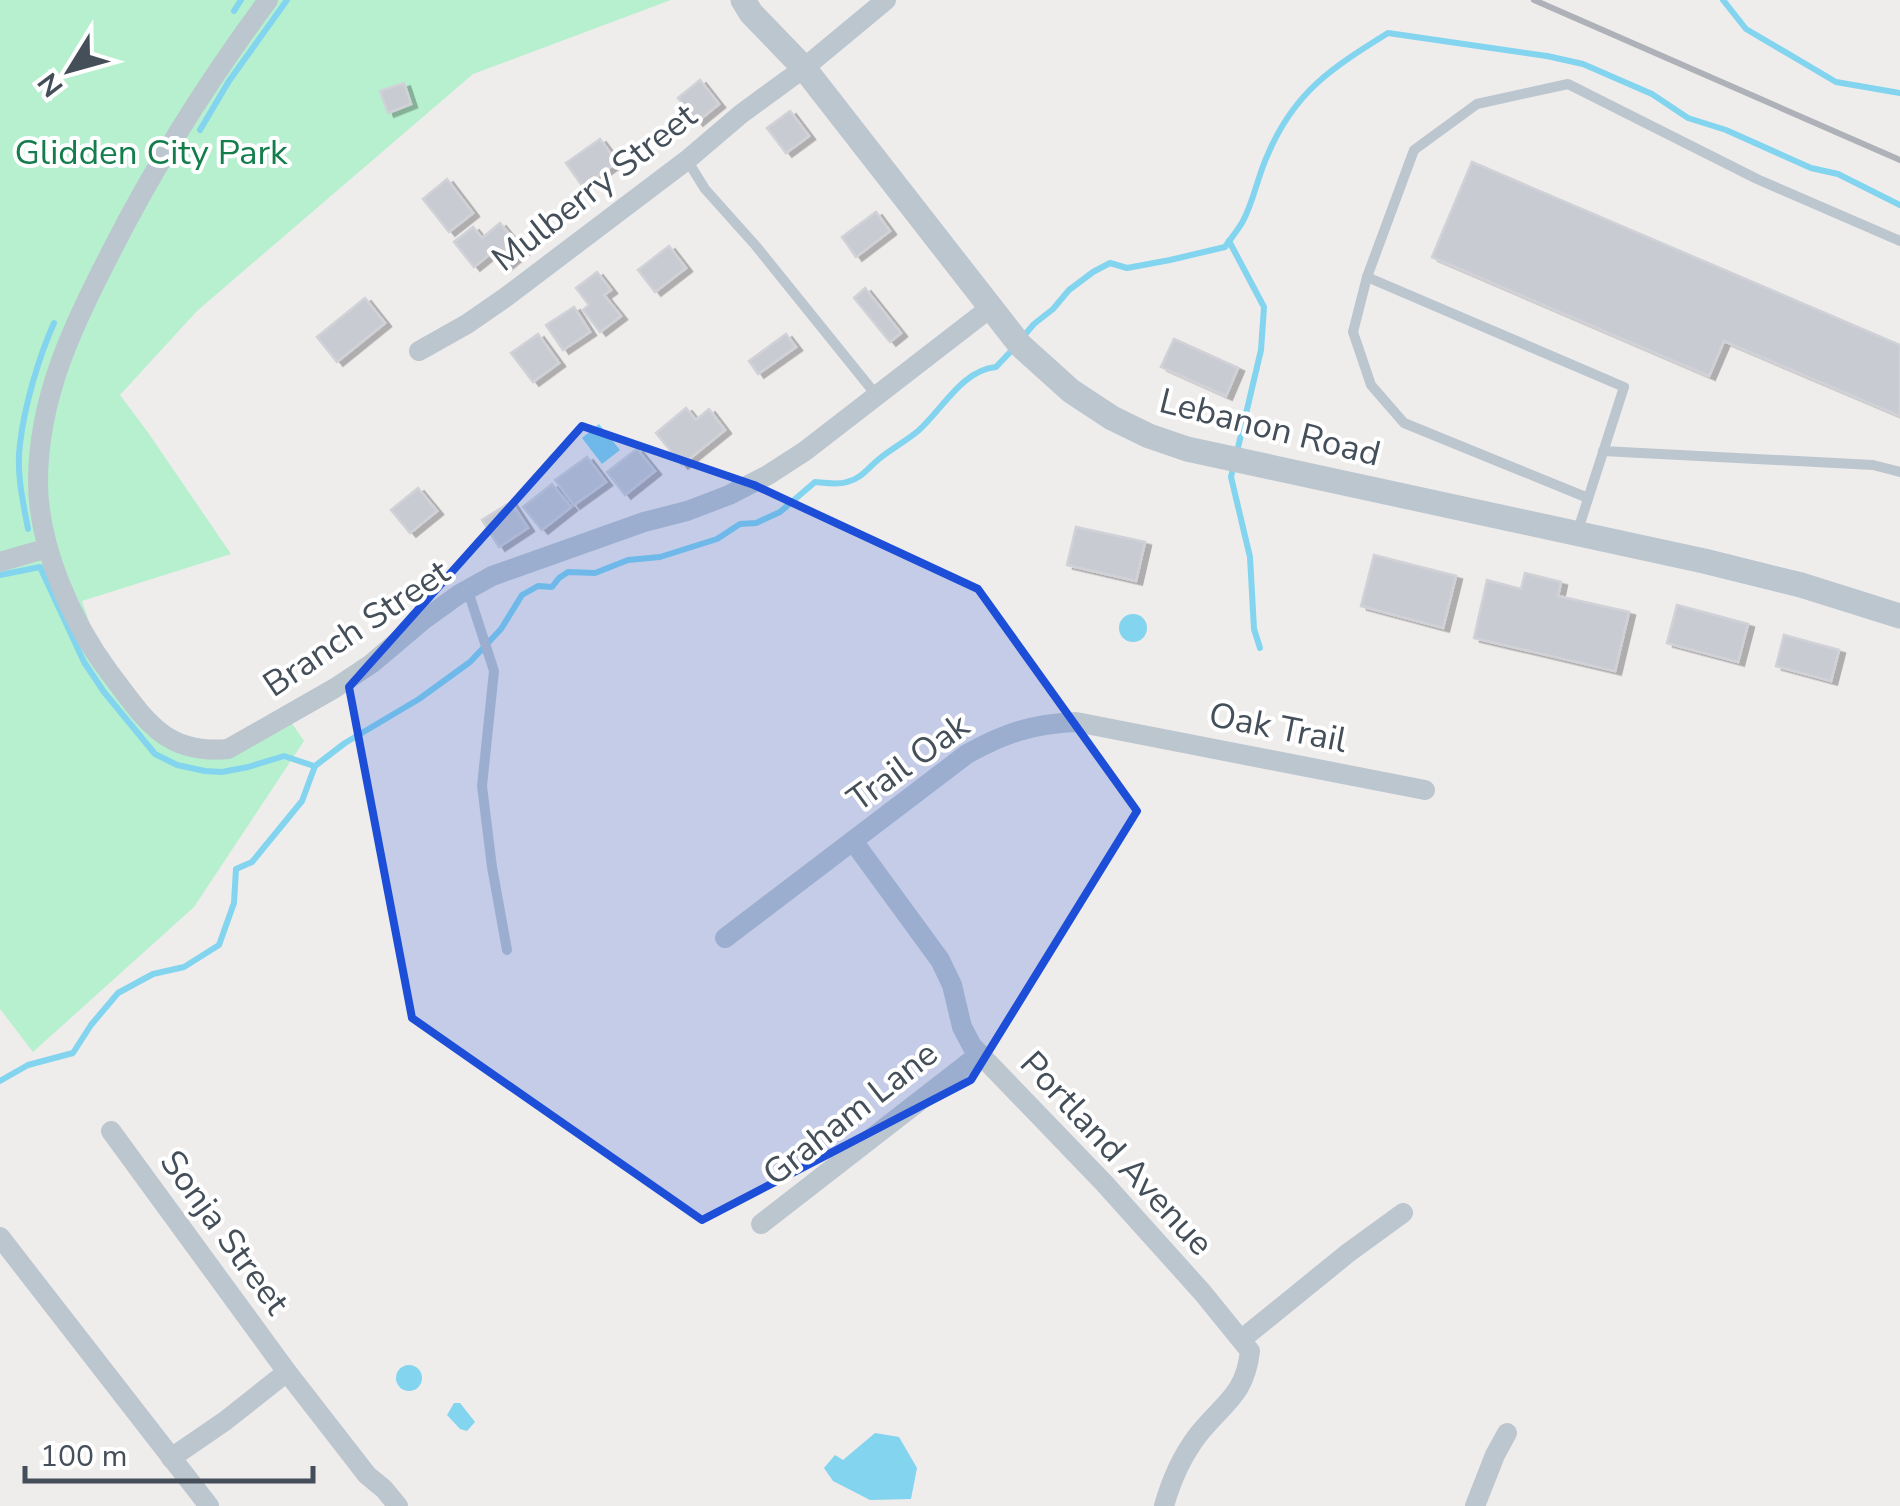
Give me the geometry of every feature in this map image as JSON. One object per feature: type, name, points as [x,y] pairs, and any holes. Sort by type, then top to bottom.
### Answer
[{"type":"street","name":"Branch Street","points":[[268,0],[176,135],[78,316],[59,361],[40,449],[40,514],[48,548],[80,626],[132,702],[157,730],[174,742],[191,749],[228,749],[336,688],[372,664],[422,620],[492,576],[729,495],[768,475],[806,451],[990,308]]},
{"type":"street","name":"Lebanon Road","points":[[743,0],[804,68],[1020,345],[1071,391],[1112,418],[1187,449],[1782,580],[1900,616]]},
{"type":"street","name":"Mulberry Street","points":[[420,351],[493,306],[687,160],[886,0]]},
{"type":"street","points":[[0,562],[48,548]]},
{"type":"street","name":"Trail Oak","points":[[853,842],[967,754],[998,737],[1046,723],[1076,722],[1119,730]]},
{"type":"street","name":"Oak Trail","points":[[1119,730],[1425,790]]},
{"type":"street","points":[[725,938],[853,842]]},
{"type":"street","name":"Portland Avenue","points":[[853,842],[940,960],[952,984],[962,1028],[980,1054],[1104,1183],[1242,1339]]},
{"type":"street","name":"Graham Lane","points":[[761,1224],[980,1054]]},
{"type":"street","name":"Sonja Street","points":[[112,1131],[287,1372],[367,1474],[398,1506]]},
{"type":"street","points":[[1164,1506],[1180,1464],[1197,1436],[1240,1387],[1250,1350],[1242,1339],[1403,1213]]},
{"type":"street","points":[[0,1238],[209,1506]]},
{"type":"street","points":[[171,1458],[287,1372]]},
{"type":"street","points":[[1474,1506],[1507,1433]]},
{"type":"lane","points":[[1588,498],[1404,423],[1372,386],[1353,332],[1367,278],[1414,150],[1478,104],[1568,84],[1757,179],[1900,241]]},
{"type":"lane","points":[[687,160],[706,190],[877,396]]},
{"type":"lane","points":[[1367,278],[1624,387],[1576,534]]},
{"type":"lane","points":[[1603,451],[1873,465],[1900,472]]},
{"type":"lane","points":[[468,590],[494,671],[482,786],[507,950]]},
{"type":"highlighted area","points":[[582,426],[754,485],[978,589],[1137,811],[971,1080],[702,1220],[412,1018],[349,687]]},
{"type":"green space","name":"Glidden City Park","points":[[0,0],[671,0],[473,74],[197,311],[120,395],[231,554],[82,601],[104,665],[168,738],[209,751],[287,716],[304,741],[194,907],[33,1052],[0,1009]]},
{"type":"water","points":[[599,424],[620,450],[602,464],[582,438]]},
{"type":"water","points":[[1133,614],[1143,618],[1147,628],[1143,638],[1133,642],[1123,638],[1119,628],[1123,618]]},
{"type":"water","points":[[409,1365],[418,1369],[422,1378],[418,1387],[409,1391],[400,1387],[396,1378],[400,1369]]},
{"type":"water","points":[[454,1403],[460,1403],[475,1422],[467,1431],[447,1415]]},
{"type":"water","points":[[875,1433],[899,1437],[917,1468],[911,1499],[870,1500],[833,1481],[824,1468],[835,1455],[843,1460]]},
{"type":"building","points":[[700,80],[719,104],[697,122],[678,98]]},
{"type":"building","points":[[404,83],[411,104],[388,113],[380,91]]},
{"type":"building","points":[[790,111],[809,136],[786,153],[767,128]]},
{"type":"building","points":[[600,139],[617,162],[583,187],[566,163]]},
{"type":"building","points":[[1472,162],[1900,345],[1900,416],[1724,341],[1709,376],[1432,257]]},
{"type":"building","points":[[447,179],[473,213],[449,232],[423,199]]},
{"type":"building","points":[[876,212],[890,231],[856,257],[842,237]]},
{"type":"building","points":[[500,223],[523,251],[502,269],[490,254],[474,267],[454,242],[473,227],[482,238]]},
{"type":"building","points":[[669,246],[686,268],[655,292],[638,270]]},
{"type":"building","points":[[597,272],[611,290],[604,295],[621,316],[600,332],[583,310],[589,305],[576,288]]},
{"type":"building","points":[[865,288],[901,333],[890,342],[854,298]]},
{"type":"building","points":[[365,298],[385,323],[337,362],[317,337]]},
{"type":"building","points":[[574,307],[590,332],[563,350],[546,325]]},
{"type":"building","points":[[538,334],[559,363],[533,382],[511,353]]},
{"type":"building","points":[[786,334],[796,347],[758,374],[749,361]]},
{"type":"building","points":[[1174,339],[1238,368],[1226,396],[1161,367]]},
{"type":"building","points":[[686,408],[696,420],[709,409],[725,430],[682,465],[656,433]]},
{"type":"building","points":[[637,449],[655,471],[625,495],[607,472]]},
{"type":"building","points":[[587,457],[606,482],[574,505],[555,480]]},
{"type":"building","points":[[552,484],[571,507],[542,530],[523,507]]},
{"type":"building","points":[[418,488],[437,511],[410,533],[391,510]]},
{"type":"building","points":[[511,502],[528,528],[499,547],[482,520]]},
{"type":"building","points":[[1076,527],[1145,542],[1136,581],[1067,565]]},
{"type":"building","points":[[1374,555],[1456,576],[1443,628],[1361,606]]},
{"type":"building","points":[[1525,573],[1561,582],[1558,596],[1629,612],[1615,671],[1474,638],[1487,580],[1521,589]]},
{"type":"building","points":[[1677,605],[1748,624],[1738,662],[1667,643]]},
{"type":"building","points":[[1784,635],[1839,650],[1831,681],[1776,666]]},
{"type":"waterway","points":[[234,11],[241,0]]},
{"type":"waterway","points":[[200,130],[229,81],[287,0]]},
{"type":"waterway","points":[[1723,0],[1746,29],[1836,82],[1900,93]]},
{"type":"waterway","points":[[1021,339],[1069,290],[1110,263],[1127,268],[1225,247],[1243,221],[1261,170],[1290,113],[1317,83],[1388,33],[1583,64],[1652,94],[1688,118],[1726,130],[1811,168],[1838,174],[1900,205]]},
{"type":"waterway","points":[[1229,241],[1264,307],[1261,350],[1236,456]]},
{"type":"waterway","points":[[28,529],[19,476],[20,444],[33,382],[54,323]]},
{"type":"waterway","points":[[0,1081],[28,1065],[73,1053],[118,993],[153,974],[184,967],[219,945],[234,903],[236,869],[252,862],[302,801],[315,766],[470,662],[501,629],[522,595],[538,586],[552,587],[568,572],[595,573],[628,560],[660,557],[717,539],[740,524],[756,523],[780,512],[815,482],[839,483],[856,478],[918,431],[963,383],[996,367],[1013,349]]},
{"type":"waterway","points":[[1233,468],[1231,477],[1250,557],[1254,629],[1260,648]]},
{"type":"waterway","points":[[0,575],[40,567],[84,662],[155,754],[177,765],[205,771],[222,772],[284,756],[314,766]]},
{"type":"railway","points":[[1534,0],[1900,160]]}]
